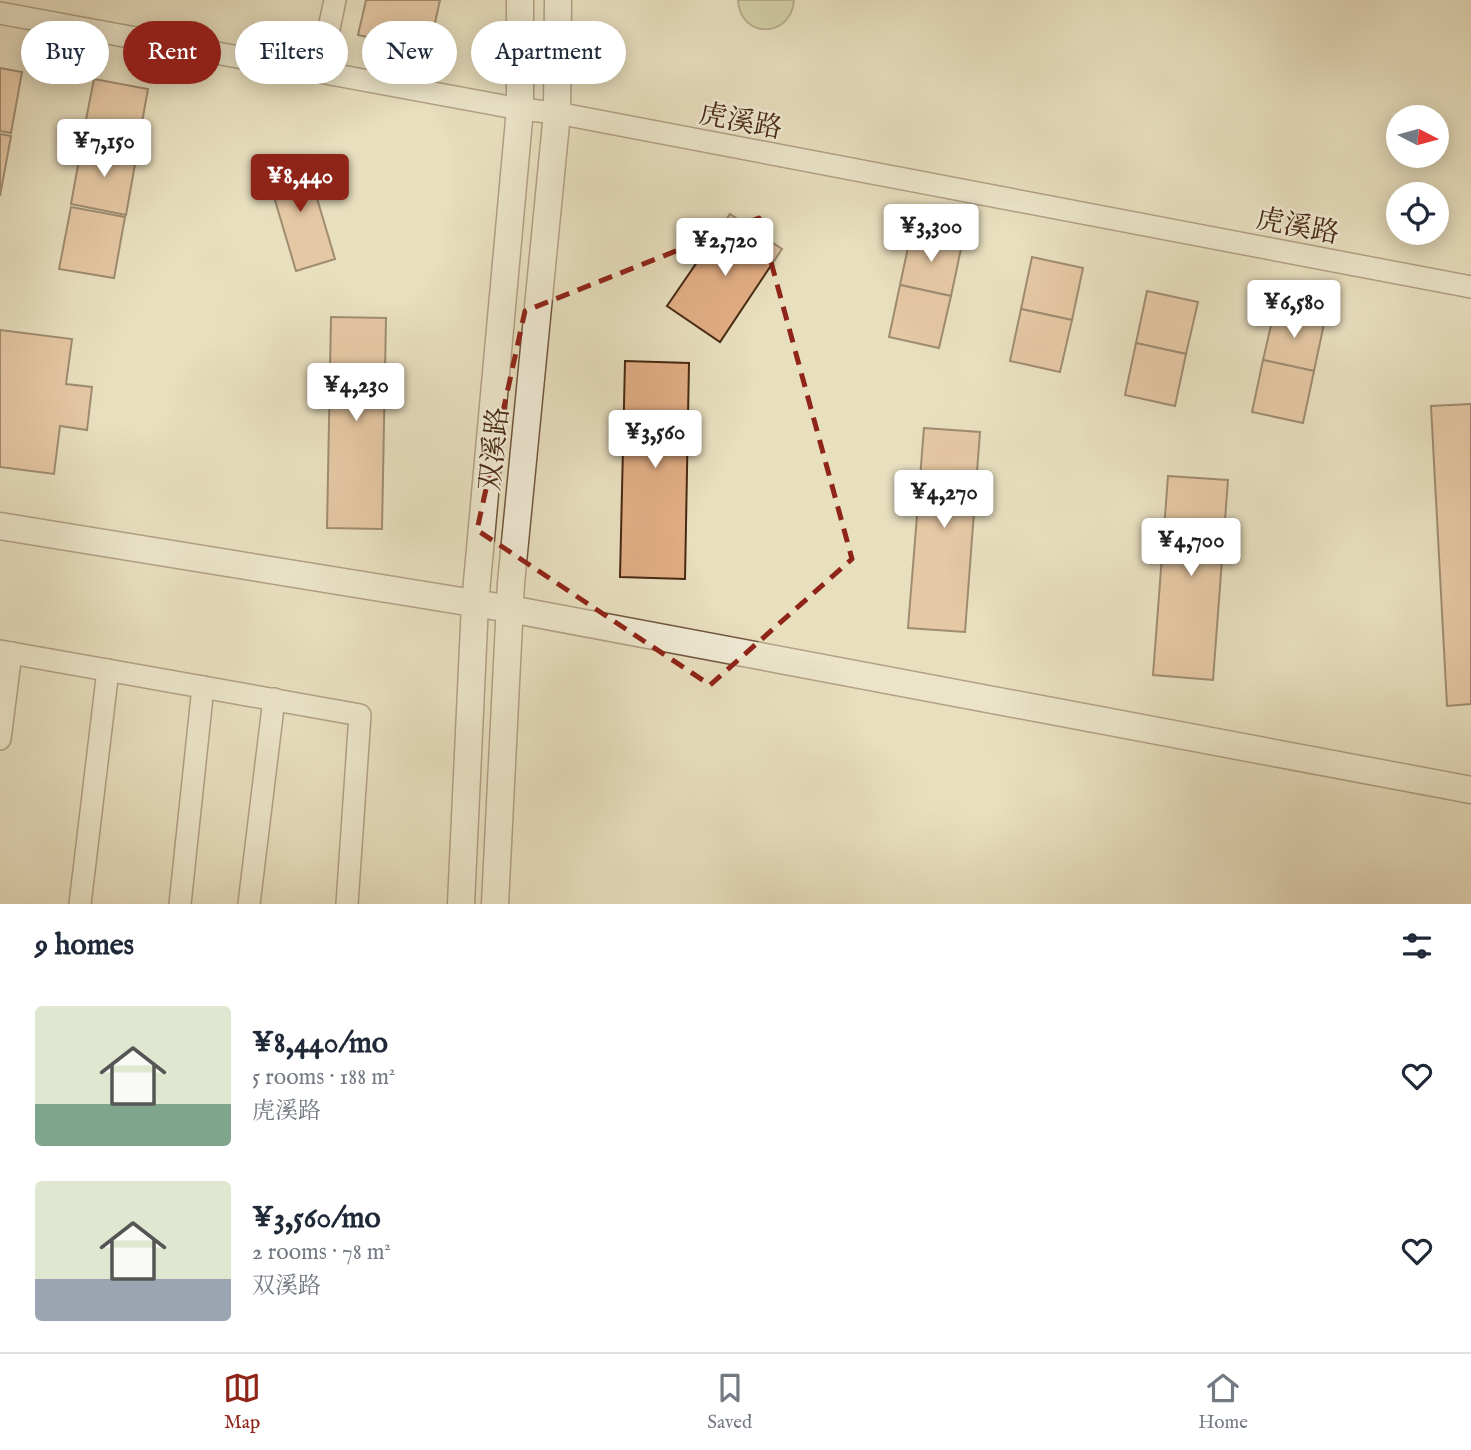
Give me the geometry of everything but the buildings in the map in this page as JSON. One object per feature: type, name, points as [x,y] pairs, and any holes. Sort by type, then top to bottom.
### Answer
[{"type":"street","points":[[331,21],[335,0]]},
{"type":"street","name":"双溪路","points":[[461,904],[475,604],[520,109],[520,0]]},
{"type":"street","name":"双溪路","points":[[495,904],[510,609],[557,113],[558,0]]},
{"type":"street","name":"虎溪路","points":[[0,13],[235,56]]},
{"type":"street","name":"虎溪路","points":[[348,76],[520,109],[557,113],[1471,287]]},
{"type":"street","points":[[0,526],[510,609],[1471,790]]},
{"type":"street","points":[[0,739],[5,652],[360,715],[347,904]]},
{"type":"street","points":[[80,904],[108,670]]},
{"type":"street","points":[[180,904],[203,687]]},
{"type":"street","points":[[249,904],[274,699]]},
{"type":"highlighted area","points":[[759,218],[852,559],[710,685],[477,530],[525,311]]},
{"type":"green space","points":[[738,0],[794,0],[791,13],[784,22],[766,29],[747,22],[741,13]]}]
